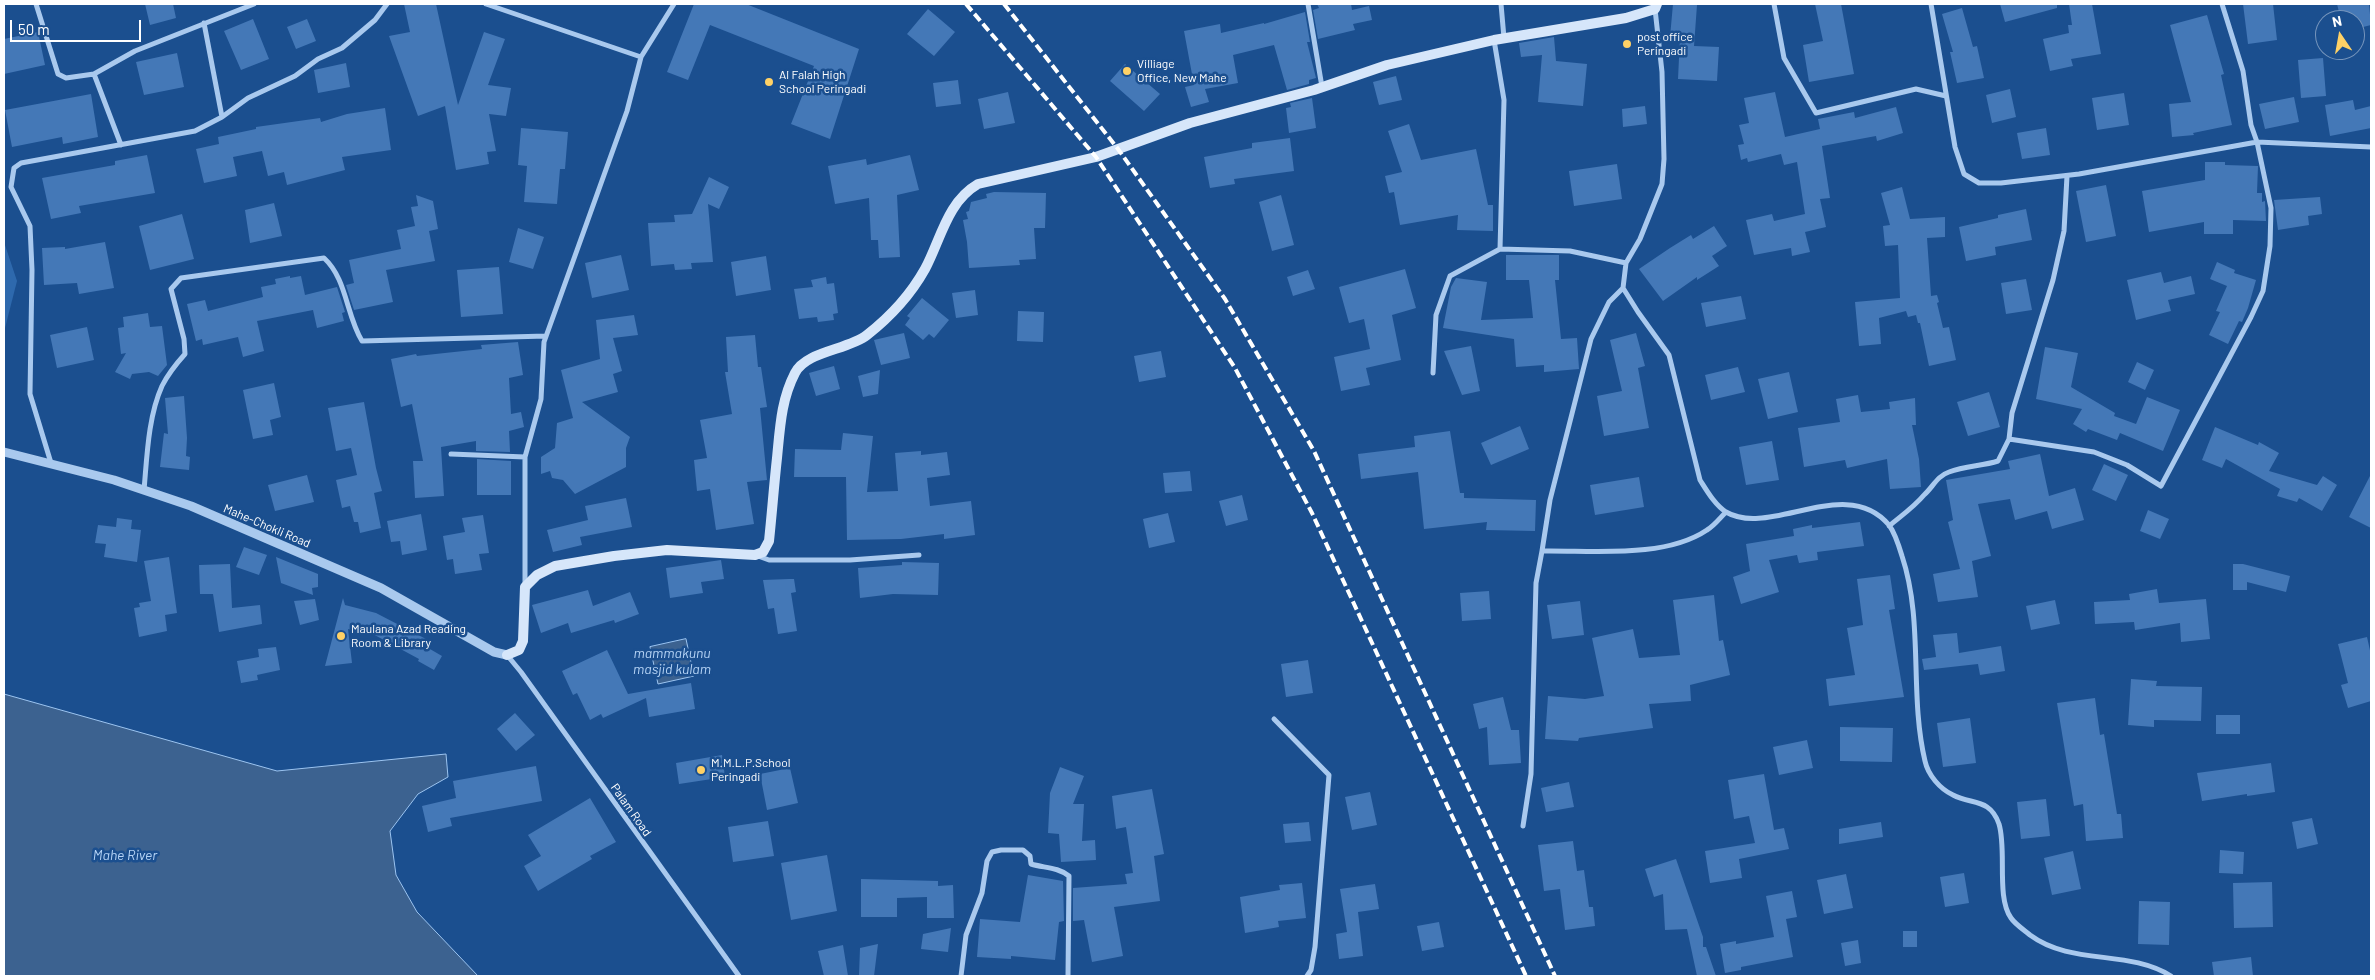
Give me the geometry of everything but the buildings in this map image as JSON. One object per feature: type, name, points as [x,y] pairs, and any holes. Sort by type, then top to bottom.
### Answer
[{"type":"main road","points":[[507,655],[519,650],[523,641],[525,587],[537,576],[555,566],[614,556],[667,550],[755,555],[763,552],[769,541],[782,410],[789,385],[796,370],[807,359],[849,345],[867,335],[906,298],[924,269],[954,207],[964,192],[991,179],[1096,157],[1190,123],[1322,87],[1387,65],[1499,39],[1626,18],[1656,7]]},
{"type":"street","points":[[36,4],[58,74],[66,78],[94,74],[135,51],[254,4]]},
{"type":"street","points":[[51,463],[30,394],[32,270],[30,226],[11,187],[14,168],[20,163],[194,130],[222,117],[248,98],[295,76],[318,59],[342,48],[375,20],[387,4]]},
{"type":"street","points":[[486,4],[641,58]]},
{"type":"street","points":[[525,587],[524,457],[541,399],[544,342],[627,111],[641,58],[674,4]]},
{"type":"street","points":[[1308,4],[1322,87]]},
{"type":"street","points":[[1500,249],[1504,100],[1499,39],[1501,4]]},
{"type":"street","points":[[1774,4],[1784,58],[1816,113],[1916,89],[1946,96]]},
{"type":"street","points":[[1931,4],[1955,146],[1964,174],[1979,183],[2067,176],[2257,142],[2371,147]]},
{"type":"street","points":[[2009,439],[2094,452],[2128,465],[2162,486],[2263,291],[2270,246],[2271,208],[2257,142],[2250,125],[2243,71],[2222,4]]},
{"type":"street","points":[[1523,826],[1531,774],[1535,593],[1550,500],[1591,339],[1609,302],[1623,288],[1626,263],[1640,239],[1662,184],[1664,159],[1662,72],[1656,7]]},
{"type":"street","points":[[204,23],[222,117]]},
{"type":"street","points":[[94,74],[121,145]]},
{"type":"street","points":[[1889,526],[1912,508],[1926,494],[1934,482],[1948,472],[1985,465],[1998,460],[2009,439],[2012,413],[2053,280],[2064,232],[2067,176]]},
{"type":"street","points":[[1432,373],[1436,315],[1450,276],[1500,249],[1570,251],[1626,263]]},
{"type":"street","points":[[144,490],[156,404],[162,386],[172,368],[185,354],[184,339],[171,289],[181,278],[324,258],[334,267],[353,327],[362,341],[546,336]]},
{"type":"street","points":[[1623,288],[1669,354],[1700,480],[1711,498],[1726,512],[1746,518],[1844,504],[1864,508],[1889,526],[1910,577],[1916,646],[1917,695],[1925,764],[1934,781],[1953,796],[1973,800],[1991,808],[2003,840],[2004,896],[2010,918],[2031,936],[2064,952],[2139,962],[2159,969],[2171,976]]},
{"type":"street","name":"Mahe-Chokli Road","points":[[4,452],[51,463],[191,506],[381,588],[494,652],[507,655]]},
{"type":"street","points":[[451,454],[524,457]]},
{"type":"street","points":[[1542,551],[1624,551],[1672,546],[1707,530],[1726,512]]},
{"type":"street","points":[[755,555],[769,560],[850,560],[919,555]]},
{"type":"street","name":"Palam Road","points":[[507,655],[739,976]]},
{"type":"street","points":[[1274,719],[1329,775],[1315,947],[1311,970],[1307,976]]},
{"type":"street","points":[[961,976],[966,935],[982,893],[987,861],[992,852],[1001,850],[1023,850],[1030,856],[1031,864],[1061,870],[1069,876],[1068,976]]},
{"type":"shaded area","points":[[4,242],[17,281],[4,332]]},
{"type":"water","name":"mammakunu masjid kulam","points":[[686,639],[694,676],[658,684],[650,647]]},
{"type":"water","name":"Mahe River","points":[[4,694],[277,771],[446,754],[448,777],[418,794],[390,831],[396,875],[417,912],[478,976],[4,976]]},
{"type":"railway","points":[[966,4],[1096,157],[1235,368],[1312,513],[1526,976]]},
{"type":"railway","points":[[1004,4],[1118,149],[1225,299],[1314,451],[1555,976]]},
{"type":"place","name":"post office Peringadi","points":[[1627,44]]},
{"type":"place","name":"Villiage Office, New Mahe","points":[[1127,71]]},
{"type":"place","name":"Al Falah High School Peringadi","points":[[769,82]]},
{"type":"place","name":"Maulana Azad Reading Room & Library","points":[[341,636]]},
{"type":"place","name":"M.M.L.P.School Peringadi","points":[[701,770]]}]
